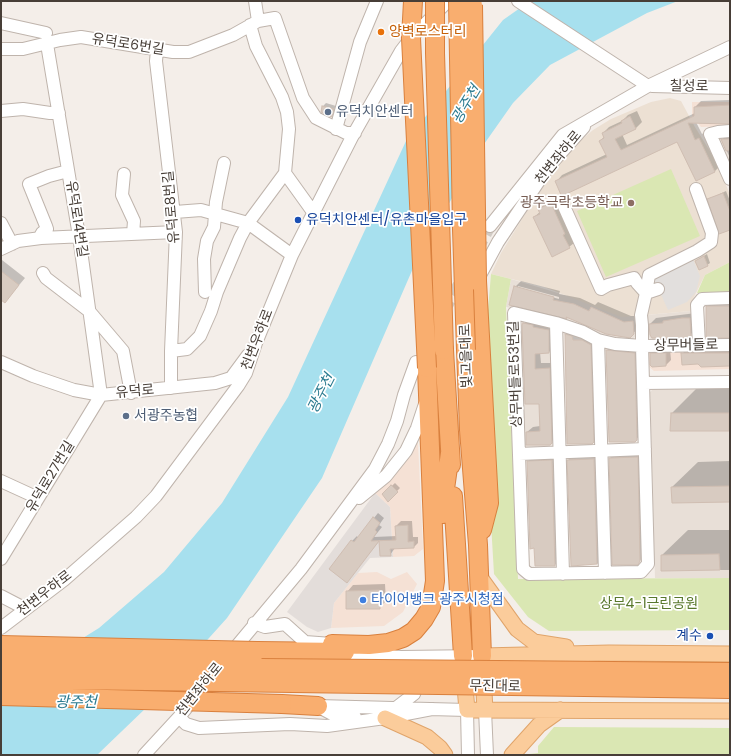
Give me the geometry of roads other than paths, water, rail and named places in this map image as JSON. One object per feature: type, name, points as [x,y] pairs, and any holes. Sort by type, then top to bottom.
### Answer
[{"type":"highway","points":[[1,679],[259,668],[336,648],[388,643],[402,638],[414,631],[424,619],[431,607],[434,595],[433,505],[427,397],[422,365],[411,38],[413,1]]},
{"type":"highway","name":"빛고을대로","points":[[435,1],[435,53],[444,350],[463,656]]},
{"type":"highway","points":[[468,2],[478,280],[489,503],[478,545]]},
{"type":"highway","name":"빛고을대로","points":[[468,2],[461,221],[470,430],[478,545],[482,656]]},
{"type":"highway","points":[[336,648],[368,651],[397,647],[417,636],[434,614],[439,600],[442,583],[444,496],[450,453]]},
{"type":"highway","points":[[1,645],[259,668]]},
{"type":"highway","points":[[1,662],[259,668]]},
{"type":"highway","name":"무진대로","points":[[259,668],[730,672]]},
{"type":"highway","name":"무진대로","points":[[259,668],[730,689]]},
{"type":"highway","points":[[1,696],[318,706]]},
{"type":"main road","points":[[478,576],[517,629],[534,642],[609,653]]},
{"type":"main road","points":[[482,656],[609,653],[730,654]]},
{"type":"main road","points":[[560,654],[539,667],[535,679],[537,694],[544,704],[560,710]]},
{"type":"main road","name":"빛고을대로","points":[[463,656],[467,710]]},
{"type":"main road","name":"빛고을대로","points":[[482,656],[485,710]]},
{"type":"main road","name":"무진대로","points":[[467,710],[730,711]]},
{"type":"main road","points":[[512,755],[539,725],[560,710]]},
{"type":"main road","points":[[386,718],[427,737],[440,748],[444,755]]},
{"type":"street","points":[[171,351],[186,349],[200,336],[211,311],[216,292],[248,223],[286,173],[288,129],[287,112],[282,97],[256,46],[254,23],[255,1]]},
{"type":"street","points":[[336,129],[360,42],[377,1]]},
{"type":"street","name":"천변우하로","points":[[1,628],[64,580],[136,517],[156,496],[238,386],[246,373],[256,342],[292,255],[313,212],[385,78],[411,38],[448,1]]},
{"type":"street","points":[[518,1],[648,86]]},
{"type":"street","points":[[254,23],[274,18],[308,107],[316,118],[346,133],[355,133]]},
{"type":"street","points":[[1,23],[46,38]]},
{"type":"street","name":"유덕로6번길","points":[[1,49],[22,49],[46,38],[60,40],[81,37],[157,50],[189,52],[233,35],[254,23]]},
{"type":"street","name":"유덕로14번길","points":[[46,38],[79,236],[101,395]]},
{"type":"street","name":"천변좌하로","points":[[490,226],[563,134],[648,86],[730,47]]},
{"type":"street","name":"유덕로8번길","points":[[157,50],[156,61],[175,212],[176,232],[171,388]]},
{"type":"street","name":"칠성로","points":[[648,86],[730,88]]},
{"type":"street","points":[[1,111],[22,109],[50,113],[59,112]]},
{"type":"street","name":"천변좌하로","points":[[478,280],[498,242],[549,166],[592,119]]},
{"type":"street","points":[[730,132],[710,134],[730,179]]},
{"type":"street","points":[[205,292],[204,259],[207,241],[214,227],[224,163]]},
{"type":"street","points":[[39,238],[42,232],[47,229],[29,184],[49,176],[68,171]]},
{"type":"street","points":[[286,173],[313,212]]},
{"type":"street","points":[[124,174],[122,194],[134,221],[133,234]]},
{"type":"street","name":"상무버들로53번길","points":[[642,346],[598,340],[583,332],[556,322],[514,313],[523,569],[529,574],[641,572],[648,564],[642,346],[640,315],[649,274],[697,251],[711,242],[712,233],[696,189]]},
{"type":"street","points":[[562,202],[601,289],[608,285],[634,278],[646,293],[658,289]]},
{"type":"street","points":[[175,212],[201,210],[248,223],[292,255]]},
{"type":"street","points":[[1,223],[6,247],[18,241],[39,238],[176,232]]},
{"type":"street","points":[[43,273],[46,278],[89,310],[123,351],[131,393]]},
{"type":"street","points":[[699,345],[697,305],[702,299],[730,298]]},
{"type":"street","points":[[556,322],[563,574]]},
{"type":"street","points":[[598,340],[605,573]]},
{"type":"street","name":"유덕로","points":[[1,362],[33,376],[74,390],[101,395],[131,393],[215,383],[231,378],[243,364],[256,342]]},
{"type":"street","name":"상무버들로","points":[[642,346],[730,345]]},
{"type":"street","name":"천변좌하로","points":[[144,755],[179,717],[254,623],[285,589],[351,504],[375,469],[388,444],[422,365]]},
{"type":"street","points":[[643,383],[730,382]]},
{"type":"street","name":"유덕로27번길","points":[[1,559],[101,395]]},
{"type":"street","name":"천변좌하로","points":[[351,504],[386,476],[406,451],[417,428],[427,397]]},
{"type":"street","points":[[519,454],[645,449]]},
{"type":"street","points":[[1,481],[38,498]]},
{"type":"street","points":[[1,596],[26,609]]},
{"type":"street","points":[[254,623],[265,627],[285,624],[305,642],[336,648],[401,657],[482,656]]},
{"type":"street","points":[[397,707],[414,694],[418,684],[416,675],[401,657]]},
{"type":"street","points":[[318,706],[334,715],[386,718]]},
{"type":"street","points":[[318,706],[467,710],[468,755]]},
{"type":"street","points":[[179,717],[186,724],[199,728],[290,724],[327,726],[386,718],[432,709]]},
{"type":"street","points":[[485,710],[487,755]]},
{"type":"water","name":"광주천","points":[[530,1],[678,1],[647,13],[550,65],[513,103],[475,157],[414,266],[322,478],[227,618],[147,707],[97,755],[1,755],[1,689],[99,628],[164,572],[222,503],[288,397],[406,141],[503,20]]},
{"type":"tunnel","points":[[477,250],[490,226]]},
{"type":"tunnel","points":[[444,311],[463,277]]},
{"type":"place","name":"양벽로스터리","points":[[381,32]]},
{"type":"place","name":"유덕치안센터","points":[[328,112]]},
{"type":"place","name":"광주극락초등학교","points":[[631,203]]},
{"type":"place","name":"유덕치안센터/유촌마을입구","points":[[298,220]]},
{"type":"place","name":"서광주농협","points":[[126,416]]},
{"type":"place","name":"타이어뱅크 광주시청점","points":[[363,600]]},
{"type":"place","name":"계수","points":[[710,636]]},
{"type":"park label","name":"상무4-1근린공원","points":[[649,604]]}]
